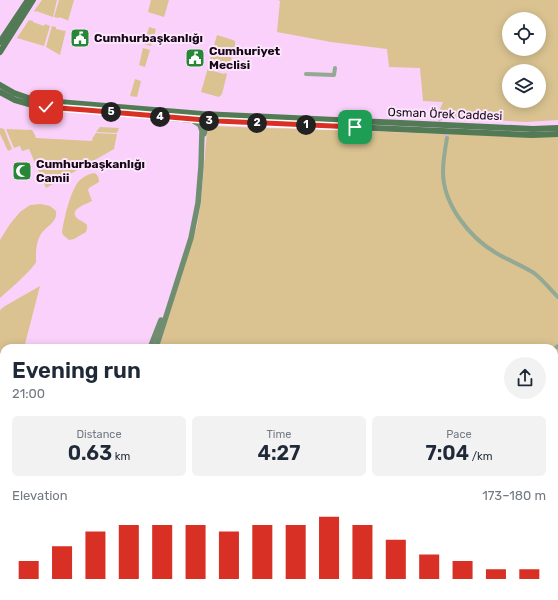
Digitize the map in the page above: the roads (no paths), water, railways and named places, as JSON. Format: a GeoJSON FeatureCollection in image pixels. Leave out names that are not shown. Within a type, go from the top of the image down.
{"type":"FeatureCollection","features":[{"type":"Feature","properties":{"kind":"main road"},"geometry":{"type":"LineString","coordinates":[[0,42],[28,0]]}},
{"type":"Feature","properties":{"kind":"main road"},"geometry":{"type":"LineString","coordinates":[[0,52],[33,0]]}},
{"type":"Feature","properties":{"kind":"main road","name":"Osman Örek Caddesi"},"geometry":{"type":"LineString","coordinates":[[0,85],[14,93],[34,100],[202,114],[533,129],[558,128]]}},
{"type":"Feature","properties":{"kind":"main road","name":"Osman Örek Caddesi"},"geometry":{"type":"LineString","coordinates":[[0,92],[15,100],[46,107],[192,120],[532,135],[558,134]]}},
{"type":"Feature","properties":{"kind":"street"},"geometry":{"type":"LineString","coordinates":[[306,74],[334,75],[335,68]]}},
{"type":"Feature","properties":{"kind":"street"},"geometry":{"type":"LineString","coordinates":[[157,344],[191,238],[198,204],[202,131],[200,126],[192,120]]}},
{"type":"Feature","properties":{"kind":"street"},"geometry":{"type":"LineString","coordinates":[[201,163],[205,131],[209,125],[217,121]]}},
{"type":"Feature","properties":{"kind":"street"},"geometry":{"type":"LineString","coordinates":[[447,138],[443,172],[446,193],[455,211],[469,232],[495,252],[533,272],[543,280],[558,297]]}},
{"type":"Feature","properties":{"kind":"street"},"geometry":{"type":"LineString","coordinates":[[151,344],[193,227]]}},
{"type":"Feature","properties":{"kind":"tunnel"},"geometry":{"type":"LineString","coordinates":[[439,117],[447,138]]}},
{"type":"Feature","properties":{"kind":"place","name":"Cumhurbaşkanlığı"},"geometry":{"type":"Point","coordinates":[80,38]}},
{"type":"Feature","properties":{"kind":"place","name":"Cumhuriyet Meclisi"},"geometry":{"type":"Point","coordinates":[195,58]}},
{"type":"Feature","properties":{"kind":"place","name":"Cumhurbaşkanlığı Camii"},"geometry":{"type":"Point","coordinates":[22,171]}}]}
